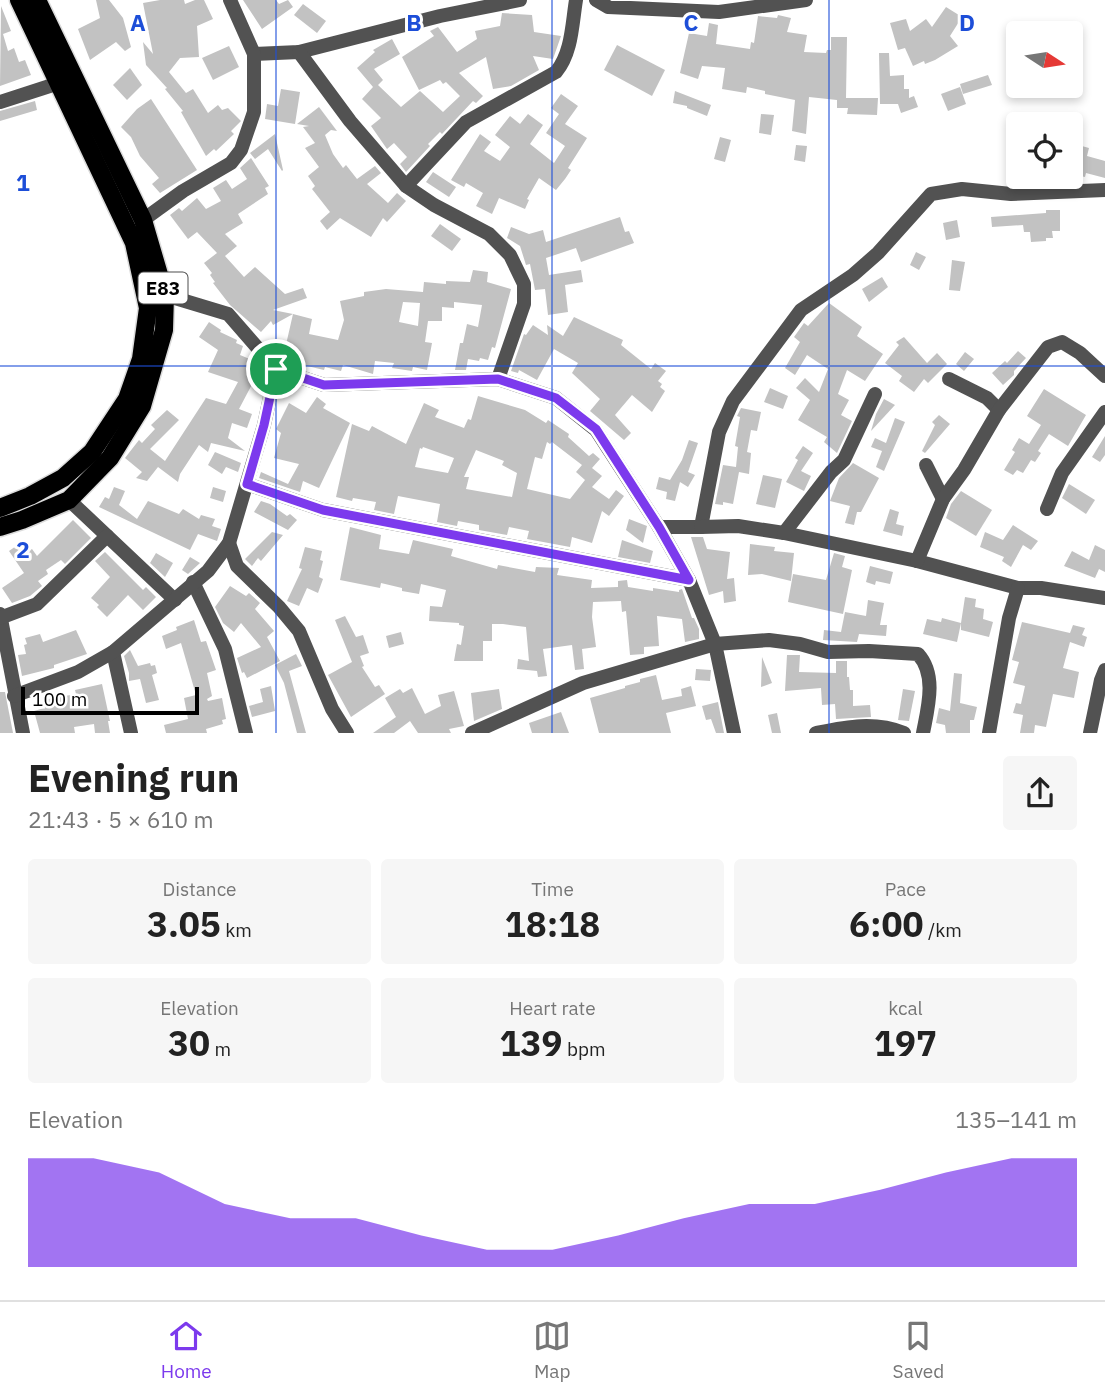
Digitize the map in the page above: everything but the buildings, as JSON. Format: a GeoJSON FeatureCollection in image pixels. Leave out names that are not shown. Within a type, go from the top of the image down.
{"type":"FeatureCollection","features":[{"type":"Feature","properties":{"kind":"main road","name":"E83"},"geometry":{"type":"LineString","coordinates":[[0,508],[63,478],[92,452],[135,402],[148,308],[134,243],[19,0]]}},
{"type":"Feature","properties":{"kind":"main road","name":"E83"},"geometry":{"type":"LineString","coordinates":[[0,527],[69,500],[110,458],[164,330],[165,295],[143,220],[37,0]]}},
{"type":"Feature","properties":{"kind":"street"},"geometry":{"type":"LineString","coordinates":[[143,220],[183,191],[231,163],[241,150],[254,112],[254,54],[230,0]]}},
{"type":"Feature","properties":{"kind":"street"},"geometry":{"type":"LineString","coordinates":[[254,54],[299,51],[439,16],[520,0]]}},
{"type":"Feature","properties":{"kind":"street"},"geometry":{"type":"LineString","coordinates":[[406,186],[466,122],[556,72],[568,50],[576,0]]}},
{"type":"Feature","properties":{"kind":"street"},"geometry":{"type":"LineString","coordinates":[[596,0],[608,7],[719,12],[806,0]]}},
{"type":"Feature","properties":{"kind":"street"},"geometry":{"type":"LineString","coordinates":[[299,51],[350,121],[406,186],[434,205],[489,234],[510,255],[524,284],[524,304],[498,379]]}},
{"type":"Feature","properties":{"kind":"street"},"geometry":{"type":"LineString","coordinates":[[0,102],[59,83]]}},
{"type":"Feature","properties":{"kind":"street"},"geometry":{"type":"LineString","coordinates":[[701,527],[719,432],[733,401],[801,310],[853,275],[878,253],[931,194],[962,189],[1010,194],[1105,190]]}},
{"type":"Feature","properties":{"kind":"street"},"geometry":{"type":"LineString","coordinates":[[165,295],[228,314],[276,369],[324,385],[498,379],[556,398],[596,429],[659,527],[689,580],[715,644],[734,733]]}},
{"type":"Feature","properties":{"kind":"street"},"geometry":{"type":"LineString","coordinates":[[916,561],[943,499],[964,470],[999,410],[1048,347],[1062,342],[1080,353],[1105,376]]}},
{"type":"Feature","properties":{"kind":"street"},"geometry":{"type":"LineString","coordinates":[[15,696],[78,673],[113,652],[208,571],[229,543],[264,425],[276,369]]}},
{"type":"Feature","properties":{"kind":"street"},"geometry":{"type":"LineString","coordinates":[[949,379],[987,398],[999,410]]}},
{"type":"Feature","properties":{"kind":"street"},"geometry":{"type":"LineString","coordinates":[[784,533],[831,472],[844,460],[875,394]]}},
{"type":"Feature","properties":{"kind":"street"},"geometry":{"type":"LineString","coordinates":[[1047,509],[1062,473],[1105,412]]}},
{"type":"Feature","properties":{"kind":"street"},"geometry":{"type":"LineString","coordinates":[[926,465],[943,499]]}},
{"type":"Feature","properties":{"kind":"street"},"geometry":{"type":"LineString","coordinates":[[247,484],[323,510],[689,580]]}},
{"type":"Feature","properties":{"kind":"street"},"geometry":{"type":"LineString","coordinates":[[69,500],[175,600]]}},
{"type":"Feature","properties":{"kind":"street"},"geometry":{"type":"LineString","coordinates":[[659,527],[738,526],[784,533],[916,561],[1018,588],[1041,588],[1105,598]]}},
{"type":"Feature","properties":{"kind":"street"},"geometry":{"type":"LineString","coordinates":[[23,733],[0,617],[37,604],[107,536]]}},
{"type":"Feature","properties":{"kind":"street"},"geometry":{"type":"LineString","coordinates":[[229,543],[237,566],[299,631],[332,709],[347,733]]}},
{"type":"Feature","properties":{"kind":"street"},"geometry":{"type":"LineString","coordinates":[[193,582],[226,649],[246,733]]}},
{"type":"Feature","properties":{"kind":"street"},"geometry":{"type":"LineString","coordinates":[[989,733],[1009,618],[1018,588]]}},
{"type":"Feature","properties":{"kind":"street"},"geometry":{"type":"LineString","coordinates":[[472,733],[583,683],[715,644],[769,640],[800,644],[828,652],[918,654],[927,664],[930,686],[923,733]]}},
{"type":"Feature","properties":{"kind":"street"},"geometry":{"type":"LineString","coordinates":[[113,652],[131,733]]}},
{"type":"Feature","properties":{"kind":"street"},"geometry":{"type":"LineString","coordinates":[[1090,733],[1105,670]]}},
{"type":"Feature","properties":{"kind":"street"},"geometry":{"type":"LineString","coordinates":[[816,733],[862,725],[904,733]]}},
{"type":"Feature","properties":{"kind":"route"},"geometry":{"type":"LineString","coordinates":[[276,369],[324,385],[498,379],[556,398],[596,429],[659,527],[689,580],[323,510],[247,484],[276,369]]}}]}
